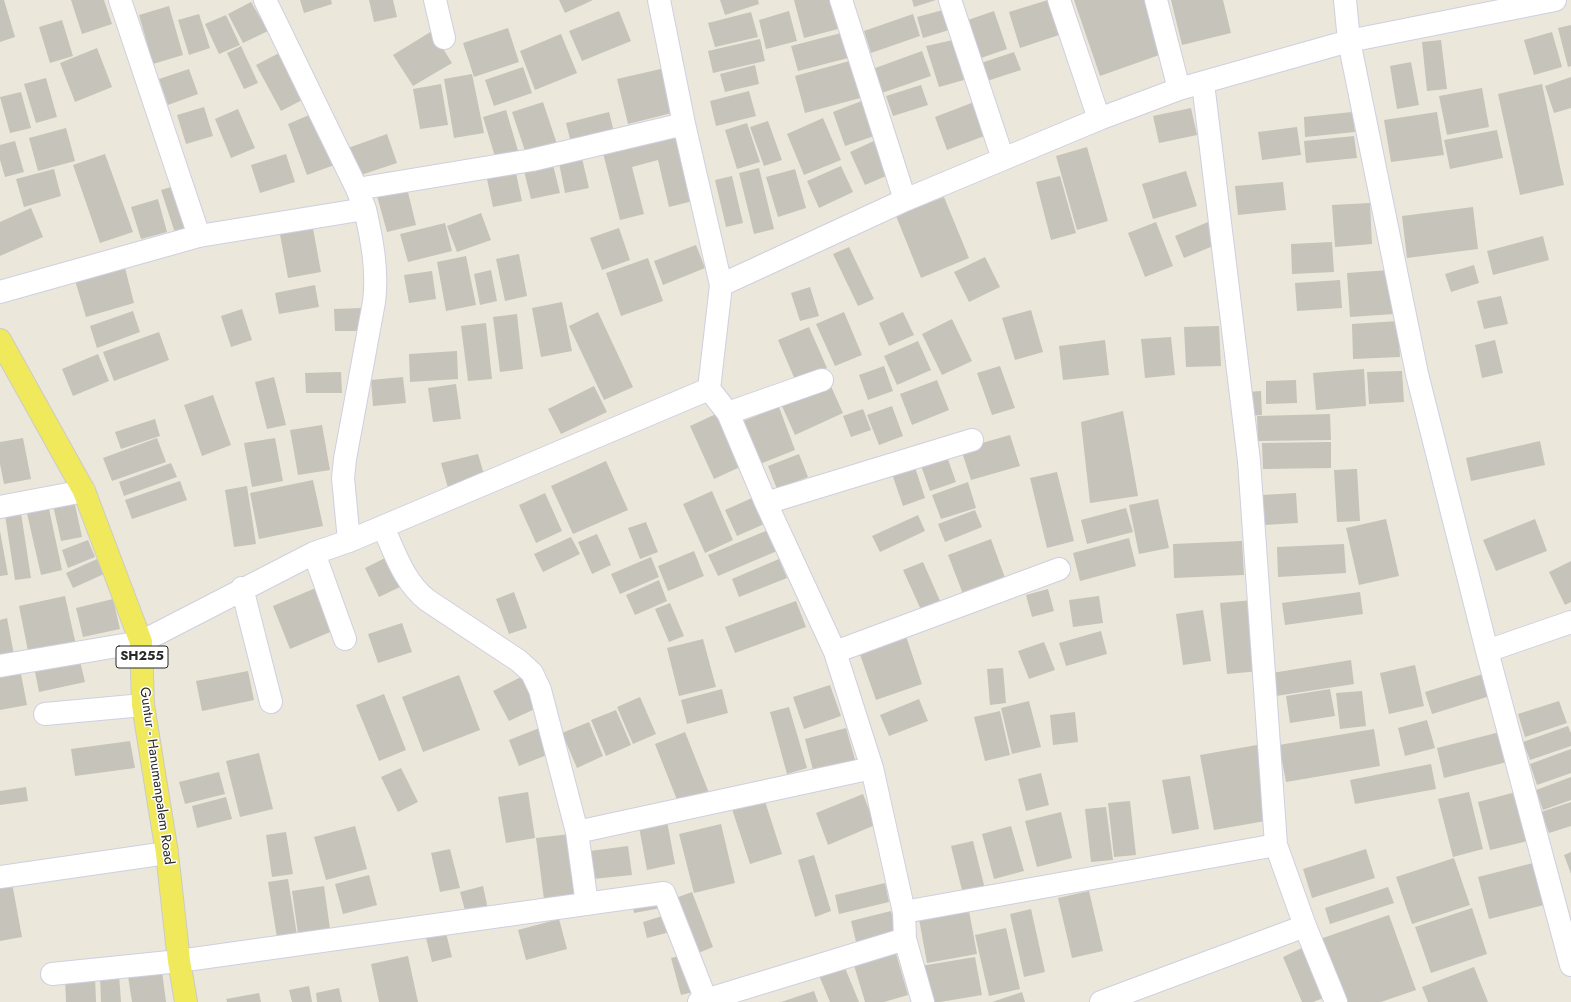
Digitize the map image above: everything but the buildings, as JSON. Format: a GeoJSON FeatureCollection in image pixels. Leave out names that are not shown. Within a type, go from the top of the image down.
{"type":"FeatureCollection","features":[{"type":"Feature","properties":{"kind":"main road","name":"Guntur - Hanumanpalem Road"},"geometry":{"type":"LineString","coordinates":[[0,340],[6,367],[84,491],[142,642],[143,705],[167,853],[179,961],[186,1002]]}},
{"type":"Feature","properties":{"kind":"street"},"geometry":{"type":"LineString","coordinates":[[120,0],[199,236]]}},
{"type":"Feature","properties":{"kind":"street"},"geometry":{"type":"LineString","coordinates":[[265,0],[357,189],[365,209],[374,252],[376,283],[374,302],[345,459],[343,478],[349,541]]}},
{"type":"Feature","properties":{"kind":"street"},"geometry":{"type":"LineString","coordinates":[[435,0],[444,38]]}},
{"type":"Feature","properties":{"kind":"street"},"geometry":{"type":"LineString","coordinates":[[659,0],[684,124],[721,285],[709,389],[728,413],[766,503],[835,652],[872,768],[904,912],[905,939],[923,1002]]}},
{"type":"Feature","properties":{"kind":"street"},"geometry":{"type":"LineString","coordinates":[[841,0],[905,200]]}},
{"type":"Feature","properties":{"kind":"street"},"geometry":{"type":"LineString","coordinates":[[950,0],[1003,159]]}},
{"type":"Feature","properties":{"kind":"street"},"geometry":{"type":"LineString","coordinates":[[1059,0],[1099,118]]}},
{"type":"Feature","properties":{"kind":"street"},"geometry":{"type":"LineString","coordinates":[[1156,0],[1179,89]]}},
{"type":"Feature","properties":{"kind":"street"},"geometry":{"type":"LineString","coordinates":[[1345,0],[1349,41],[1417,374],[1487,651],[1571,965]]}},
{"type":"Feature","properties":{"kind":"street"},"geometry":{"type":"LineString","coordinates":[[721,285],[905,200],[1099,118],[1179,89],[1349,41],[1555,0]]}},
{"type":"Feature","properties":{"kind":"street"},"geometry":{"type":"LineString","coordinates":[[1203,83],[1249,461],[1276,845],[1305,926],[1336,1002]]}},
{"type":"Feature","properties":{"kind":"street"},"geometry":{"type":"LineString","coordinates":[[357,189],[532,160],[684,124]]}},
{"type":"Feature","properties":{"kind":"street"},"geometry":{"type":"LineString","coordinates":[[0,292],[199,236],[365,209]]}},
{"type":"Feature","properties":{"kind":"street"},"geometry":{"type":"LineString","coordinates":[[728,413],[822,380]]}},
{"type":"Feature","properties":{"kind":"street"},"geometry":{"type":"LineString","coordinates":[[0,666],[142,642],[242,588],[314,553],[383,527],[709,389]]}},
{"type":"Feature","properties":{"kind":"street"},"geometry":{"type":"LineString","coordinates":[[766,503],[972,440]]}},
{"type":"Feature","properties":{"kind":"street"},"geometry":{"type":"LineString","coordinates":[[0,507],[84,491]]}},
{"type":"Feature","properties":{"kind":"street"},"geometry":{"type":"LineString","coordinates":[[383,527],[408,580],[416,592],[519,661],[532,673],[540,690],[577,832],[586,904]]}},
{"type":"Feature","properties":{"kind":"street"},"geometry":{"type":"LineString","coordinates":[[314,553],[344,639]]}},
{"type":"Feature","properties":{"kind":"street"},"geometry":{"type":"LineString","coordinates":[[835,652],[1059,568]]}},
{"type":"Feature","properties":{"kind":"street"},"geometry":{"type":"LineString","coordinates":[[242,588],[271,702]]}},
{"type":"Feature","properties":{"kind":"street"},"geometry":{"type":"LineString","coordinates":[[1487,651],[1571,622]]}},
{"type":"Feature","properties":{"kind":"street"},"geometry":{"type":"LineString","coordinates":[[45,714],[143,705]]}},
{"type":"Feature","properties":{"kind":"street"},"geometry":{"type":"LineString","coordinates":[[577,832],[872,768]]}},
{"type":"Feature","properties":{"kind":"street"},"geometry":{"type":"LineString","coordinates":[[904,912],[1276,845]]}},
{"type":"Feature","properties":{"kind":"street"},"geometry":{"type":"LineString","coordinates":[[0,877],[167,853]]}},
{"type":"Feature","properties":{"kind":"street"},"geometry":{"type":"LineString","coordinates":[[52,974],[179,961],[664,893],[702,1001],[905,939]]}},
{"type":"Feature","properties":{"kind":"street"},"geometry":{"type":"LineString","coordinates":[[1101,1002],[1305,926]]}}]}
